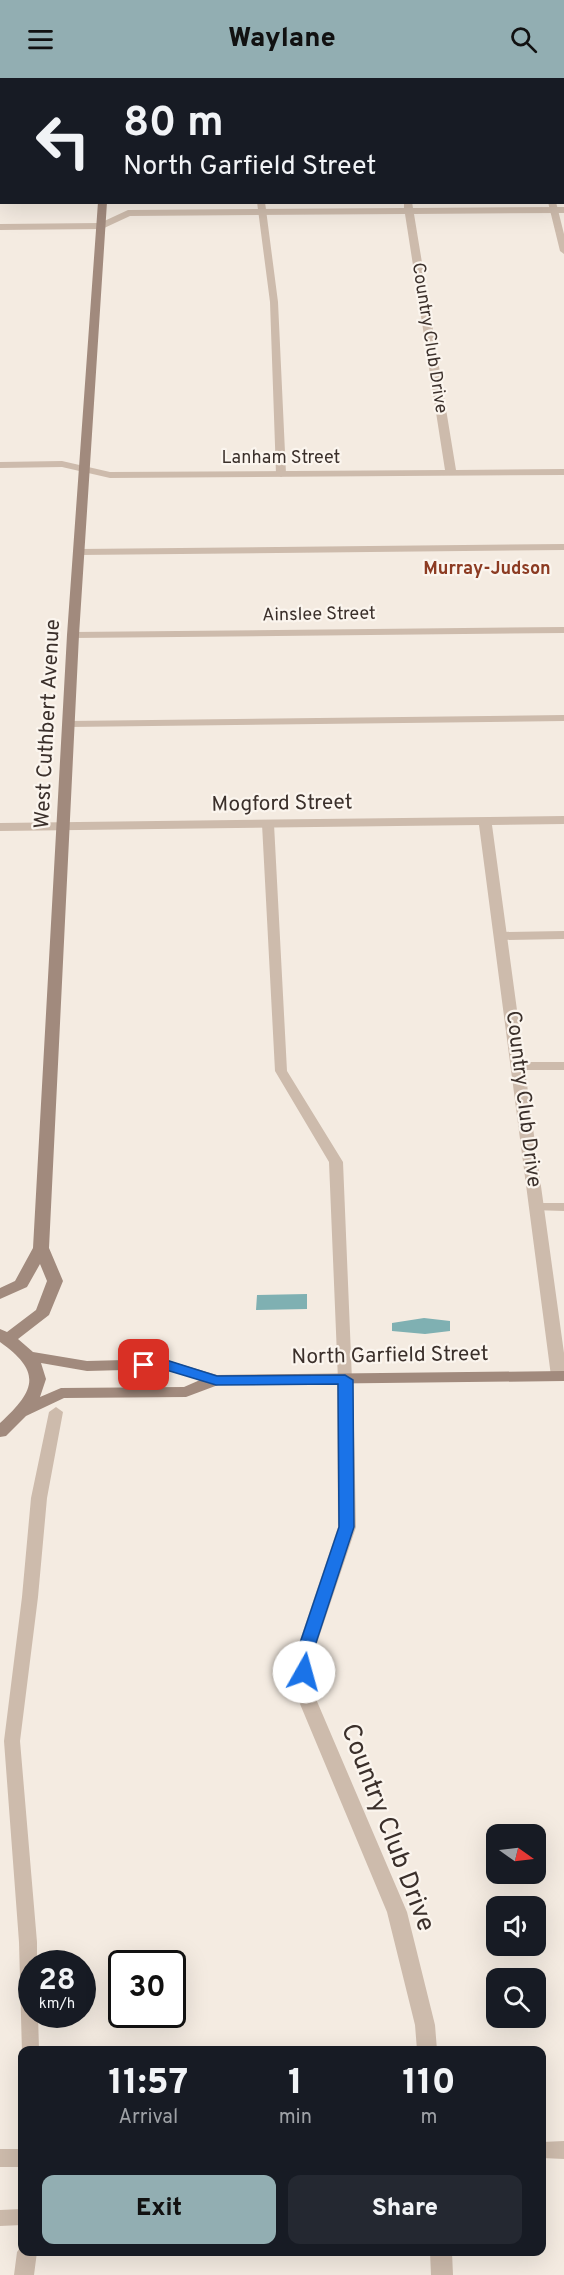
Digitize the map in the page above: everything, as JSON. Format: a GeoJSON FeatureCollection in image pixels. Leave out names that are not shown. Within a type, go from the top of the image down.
{"type":"FeatureCollection","features":[{"type":"Feature","properties":{"kind":"street","name":"West Cuthbert Avenue"},"geometry":{"type":"LineString","coordinates":[[3,1337],[43,1312],[55,1281],[41,1248],[74,635],[103,204]]}},
{"type":"Feature","properties":{"kind":"street"},"geometry":{"type":"LineString","coordinates":[[0,227],[102,226],[128,213],[261,213],[408,207],[557,208]]}},
{"type":"Feature","properties":{"kind":"street","name":"Country Club Drive"},"geometry":{"type":"LineString","coordinates":[[408,207],[451,472]]}},
{"type":"Feature","properties":{"kind":"street","name":"Lanham Street"},"geometry":{"type":"LineString","coordinates":[[0,465],[62,464],[110,475],[564,472]]}},
{"type":"Feature","properties":{"kind":"street","name":"Ainslee Street"},"geometry":{"type":"LineString","coordinates":[[74,635],[564,630]]}},
{"type":"Feature","properties":{"kind":"street","name":"Mogford Street"},"geometry":{"type":"LineString","coordinates":[[0,826],[564,820]]}},
{"type":"Feature","properties":{"kind":"street","name":"Country Club Drive"},"geometry":{"type":"LineString","coordinates":[[485,821],[562,1376]]}},
{"type":"Feature","properties":{"kind":"street"},"geometry":{"type":"LineString","coordinates":[[519,1066],[564,1066]]}},
{"type":"Feature","properties":{"kind":"street","name":"West Cuthbert Avenue"},"geometry":{"type":"LineString","coordinates":[[0,1294],[21,1284],[41,1248]]}},
{"type":"Feature","properties":{"kind":"street"},"geometry":{"type":"LineString","coordinates":[[0,1432],[22,1412],[36,1390],[37,1369],[29,1356],[3,1337]]}},
{"type":"Feature","properties":{"kind":"street"},"geometry":{"type":"LineString","coordinates":[[29,1356],[87,1366],[163,1364],[216,1380]]}},
{"type":"Feature","properties":{"kind":"street","name":"North Garfield Street"},"geometry":{"type":"LineString","coordinates":[[216,1380],[562,1376]]}},
{"type":"Feature","properties":{"kind":"street"},"geometry":{"type":"LineString","coordinates":[[22,1412],[61,1393],[186,1392],[216,1380]]}},
{"type":"Feature","properties":{"kind":"street","name":"Country Club Drive"},"geometry":{"type":"LineString","coordinates":[[345,1380],[346,1527],[305,1652],[304,1692],[397,1912],[425,2025],[427,2046]]}},
{"type":"Feature","properties":{"kind":"street"},"geometry":{"type":"LineString","coordinates":[[546,2150],[564,2150]]}},
{"type":"Feature","properties":{"kind":"street"},"geometry":{"type":"LineString","coordinates":[[0,2158],[18,2158]]}},
{"type":"Feature","properties":{"kind":"street"},"geometry":{"type":"LineString","coordinates":[[441,2256],[442,2275]]}},
{"type":"Feature","properties":{"kind":"lane"},"geometry":{"type":"LineString","coordinates":[[261,204],[274,302],[281,474]]}},
{"type":"Feature","properties":{"kind":"lane"},"geometry":{"type":"LineString","coordinates":[[557,208],[564,251]]}},
{"type":"Feature","properties":{"kind":"lane"},"geometry":{"type":"LineString","coordinates":[[79,552],[564,548]]}},
{"type":"Feature","properties":{"kind":"lane"},"geometry":{"type":"LineString","coordinates":[[69,724],[564,718]]}},
{"type":"Feature","properties":{"kind":"lane"},"geometry":{"type":"LineString","coordinates":[[268,824],[281,1071],[336,1162],[345,1380]]}},
{"type":"Feature","properties":{"kind":"lane"},"geometry":{"type":"LineString","coordinates":[[501,936],[564,935]]}},
{"type":"Feature","properties":{"kind":"lane"},"geometry":{"type":"LineString","coordinates":[[537,1207],[564,1207]]}},
{"type":"Feature","properties":{"kind":"lane"},"geometry":{"type":"LineString","coordinates":[[30,2046],[28,1942],[12,1741],[30,1597],[39,1498],[56,1412]]}},
{"type":"Feature","properties":{"kind":"lane"},"geometry":{"type":"LineString","coordinates":[[0,2218],[18,2217]]}},
{"type":"Feature","properties":{"kind":"lane"},"geometry":{"type":"LineString","coordinates":[[24,2275],[26,2256]]}},
{"type":"Feature","properties":{"kind":"water"},"geometry":{"type":"Polygon","coordinates":[[[307,1294],[307,1309],[256,1310],[257,1295],[307,1294]]]}},
{"type":"Feature","properties":{"kind":"water"},"geometry":{"type":"Polygon","coordinates":[[[424,1318],[450,1321],[450,1331],[425,1334],[392,1331],[392,1323],[424,1318]]]}},
{"type":"Feature","properties":{"kind":"district","name":"Murray-Judson"},"geometry":{"type":"Point","coordinates":[487,569]}},
{"type":"Feature","properties":{"kind":"route"},"geometry":{"type":"LineString","coordinates":[[144,1365],[163,1364],[216,1380],[345,1380],[346,1527],[305,1652],[304,1672]]}}]}
